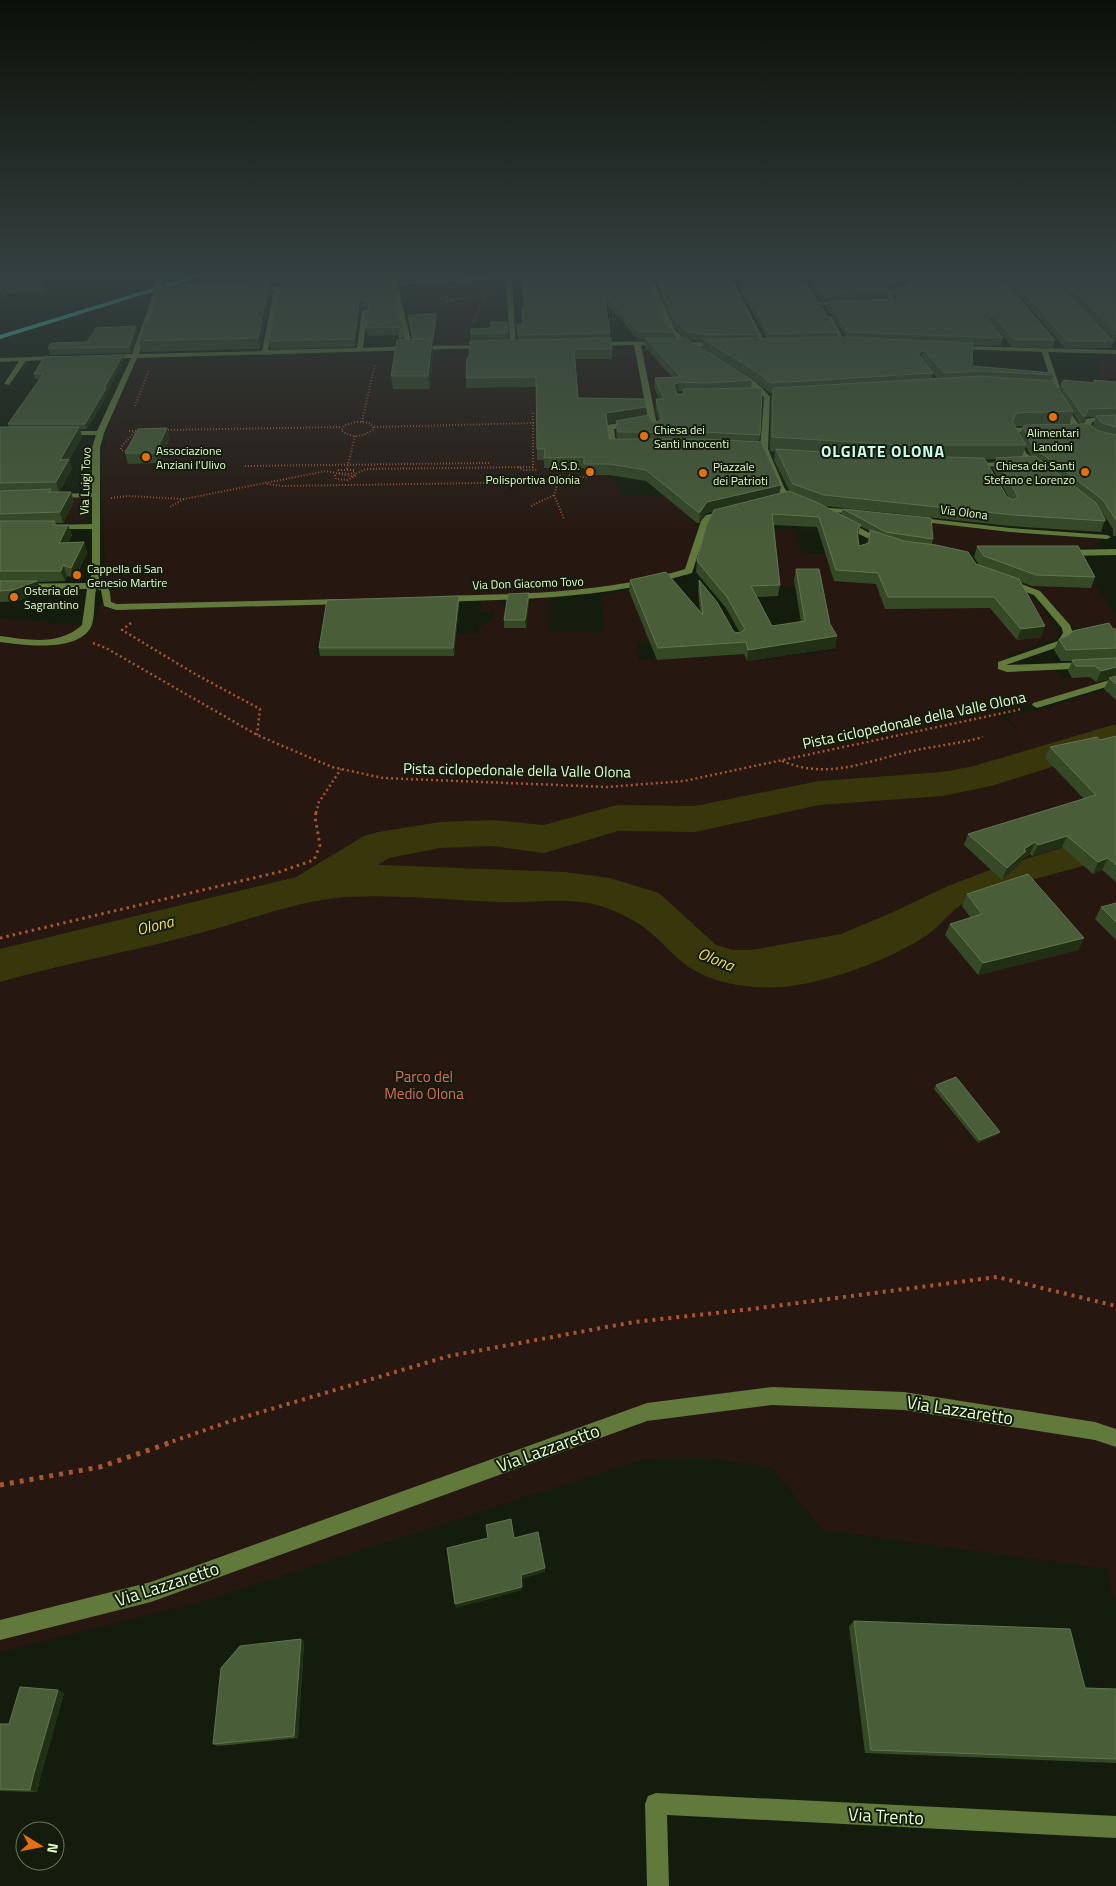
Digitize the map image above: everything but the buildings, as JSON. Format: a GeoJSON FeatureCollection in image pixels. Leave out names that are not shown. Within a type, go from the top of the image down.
{"type":"FeatureCollection","features":[{"type":"Feature","properties":{"kind":"street"},"geometry":{"type":"LineString","coordinates":[[7,384],[21,363]]}},
{"type":"Feature","properties":{"kind":"street","name":"Via Luigi Tovo"},"geometry":{"type":"LineString","coordinates":[[0,639],[54,642],[75,637],[88,624],[89,600],[96,573],[96,451],[100,432],[131,363]]}},
{"type":"Feature","properties":{"kind":"street"},"geometry":{"type":"LineString","coordinates":[[641,363],[652,420],[656,429]]}},
{"type":"Feature","properties":{"kind":"street"},"geometry":{"type":"LineString","coordinates":[[1049,363],[1057,388],[1050,389],[1077,428]]}},
{"type":"Feature","properties":{"kind":"street"},"geometry":{"type":"LineString","coordinates":[[731,370],[766,395]]}},
{"type":"Feature","properties":{"kind":"street"},"geometry":{"type":"LineString","coordinates":[[754,394],[776,397]]}},
{"type":"Feature","properties":{"kind":"street"},"geometry":{"type":"LineString","coordinates":[[766,395],[769,453],[786,500]]}},
{"type":"Feature","properties":{"kind":"street"},"geometry":{"type":"LineString","coordinates":[[1088,428],[1088,424],[1093,420],[1116,418]]}},
{"type":"Feature","properties":{"kind":"street"},"geometry":{"type":"LineString","coordinates":[[631,446],[613,446],[610,427],[652,420]]}},
{"type":"Feature","properties":{"kind":"street"},"geometry":{"type":"LineString","coordinates":[[1068,428],[1088,428],[1099,436],[1116,440]]}},
{"type":"Feature","properties":{"kind":"street"},"geometry":{"type":"LineString","coordinates":[[1043,429],[1016,430],[1014,434],[1020,450],[1026,457],[1048,473]]}},
{"type":"Feature","properties":{"kind":"street"},"geometry":{"type":"LineString","coordinates":[[60,433],[100,432]]}},
{"type":"Feature","properties":{"kind":"street"},"geometry":{"type":"LineString","coordinates":[[756,448],[769,453]]}},
{"type":"Feature","properties":{"kind":"street"},"geometry":{"type":"LineString","coordinates":[[962,465],[1034,463]]}},
{"type":"Feature","properties":{"kind":"street"},"geometry":{"type":"LineString","coordinates":[[985,465],[990,473]]}},
{"type":"Feature","properties":{"kind":"street"},"geometry":{"type":"LineString","coordinates":[[47,496],[95,495]]}},
{"type":"Feature","properties":{"kind":"street"},"geometry":{"type":"LineString","coordinates":[[808,506],[818,509],[864,513]]}},
{"type":"Feature","properties":{"kind":"street"},"geometry":{"type":"LineString","coordinates":[[818,509],[864,538],[890,544]]}},
{"type":"Feature","properties":{"kind":"street","name":"Via Don Giacomo Tovo"},"geometry":{"type":"LineString","coordinates":[[434,600],[595,593],[692,574],[704,524],[709,517],[737,510]]}},
{"type":"Feature","properties":{"kind":"street","name":"Via Olona"},"geometry":{"type":"LineString","coordinates":[[908,518],[1010,530],[1110,535]]}},
{"type":"Feature","properties":{"kind":"street"},"geometry":{"type":"LineString","coordinates":[[39,527],[95,526]]}},
{"type":"Feature","properties":{"kind":"street"},"geometry":{"type":"LineString","coordinates":[[1110,535],[1103,544],[1095,548],[1057,553],[1116,552]]}},
{"type":"Feature","properties":{"kind":"street"},"geometry":{"type":"LineString","coordinates":[[994,577],[1037,592],[1067,627],[1068,633],[1061,643],[1001,664],[1001,667],[1007,669],[1116,664]]}},
{"type":"Feature","properties":{"kind":"street"},"geometry":{"type":"LineString","coordinates":[[0,587],[94,585],[104,587],[107,604],[116,607],[357,602]]}},
{"type":"Feature","properties":{"kind":"street"},"geometry":{"type":"LineString","coordinates":[[1037,705],[1116,681]]}},
{"type":"Feature","properties":{"kind":"street","name":"Via Lazzaretto"},"geometry":{"type":"LineString","coordinates":[[0,1630],[151,1592],[647,1412],[772,1396],[904,1401],[1095,1431],[1116,1438]]}},
{"type":"Feature","properties":{"kind":"street","name":"Via Trento"},"geometry":{"type":"LineString","coordinates":[[658,1886],[656,1804],[1116,1827]]}},
{"type":"Feature","properties":{"kind":"path"},"geometry":{"type":"LineString","coordinates":[[135,406],[152,363]]}},
{"type":"Feature","properties":{"kind":"path"},"geometry":{"type":"LineString","coordinates":[[362,422],[375,363]]}},
{"type":"Feature","properties":{"kind":"path"},"geometry":{"type":"LineString","coordinates":[[345,483],[366,469],[533,467],[533,412]]}},
{"type":"Feature","properties":{"kind":"path"},"geometry":{"type":"LineString","coordinates":[[159,430],[342,427],[352,422],[370,423],[374,427],[537,423]]}},
{"type":"Feature","properties":{"kind":"path"},"geometry":{"type":"LineString","coordinates":[[342,427],[341,430],[345,434],[355,436],[370,433],[374,427]]}},
{"type":"Feature","properties":{"kind":"path"},"geometry":{"type":"LineString","coordinates":[[129,431],[140,431]]}},
{"type":"Feature","properties":{"kind":"path"},"geometry":{"type":"LineString","coordinates":[[135,451],[121,450],[121,447],[136,431]]}},
{"type":"Feature","properties":{"kind":"path"},"geometry":{"type":"LineString","coordinates":[[347,469],[355,436]]}},
{"type":"Feature","properties":{"kind":"path"},"geometry":{"type":"LineString","coordinates":[[245,466],[489,463]]}},
{"type":"Feature","properties":{"kind":"path"},"geometry":{"type":"LineString","coordinates":[[518,467],[524,470],[537,470]]}},
{"type":"Feature","properties":{"kind":"path"},"geometry":{"type":"LineString","coordinates":[[347,469],[356,469],[355,472],[347,475],[339,473],[338,470],[347,469]]}},
{"type":"Feature","properties":{"kind":"path"},"geometry":{"type":"LineString","coordinates":[[107,500],[128,496],[184,499],[326,471],[335,475],[357,475]]}},
{"type":"Feature","properties":{"kind":"path"},"geometry":{"type":"LineString","coordinates":[[335,475],[336,479],[345,483]]}},
{"type":"Feature","properties":{"kind":"path"},"geometry":{"type":"LineString","coordinates":[[582,475],[570,475],[587,477]]}},
{"type":"Feature","properties":{"kind":"path"},"geometry":{"type":"LineString","coordinates":[[262,483],[282,486],[345,483],[537,482],[560,476],[554,495],[564,519]]}},
{"type":"Feature","properties":{"kind":"path"},"geometry":{"type":"LineString","coordinates":[[532,506],[554,495]]}},
{"type":"Feature","properties":{"kind":"path"},"geometry":{"type":"LineString","coordinates":[[170,507],[184,499]]}},
{"type":"Feature","properties":{"kind":"path"},"geometry":{"type":"LineString","coordinates":[[134,620],[122,630],[195,674],[260,709],[257,735]]}},
{"type":"Feature","properties":{"kind":"path","name":"Pista ciclopedonale della Valle Olona"},"geometry":{"type":"LineString","coordinates":[[90,642],[106,648],[257,735],[332,767],[383,778],[607,787],[684,781],[1037,705]]}},
{"type":"Feature","properties":{"kind":"path"},"geometry":{"type":"LineString","coordinates":[[781,760],[794,767],[812,770],[841,770],[902,753],[936,748],[983,737]]}},
{"type":"Feature","properties":{"kind":"path"},"geometry":{"type":"LineString","coordinates":[[0,938],[279,872],[314,860],[320,845],[315,817],[319,802],[341,769]]}},
{"type":"Feature","properties":{"kind":"path"},"geometry":{"type":"LineString","coordinates":[[0,1485],[100,1467],[231,1421],[449,1356],[634,1322],[752,1309],[997,1277],[1116,1306]]}},
{"type":"Feature","properties":{"kind":"green space","name":"Parco del Medio Olona"},"geometry":{"type":"Polygon","coordinates":[[[138,363],[671,363],[680,386],[655,387],[667,414],[610,474],[623,495],[671,496],[697,525],[689,571],[628,588],[595,593],[327,602],[314,655],[453,656],[456,634],[478,634],[479,627],[494,618],[494,612],[480,612],[481,599],[499,598],[507,612],[526,628],[530,597],[550,596],[550,632],[604,631],[601,596],[629,590],[650,642],[637,642],[639,660],[673,659],[673,656],[702,653],[704,657],[738,654],[742,641],[747,661],[836,650],[794,580],[795,587],[779,587],[771,529],[795,529],[802,553],[825,553],[828,560],[870,584],[1026,591],[1034,597],[1060,633],[1056,639],[1007,656],[1015,669],[1055,669],[1063,679],[1102,674],[1116,678],[1075,693],[997,712],[1023,734],[1005,716],[1047,708],[1116,686],[1111,695],[1116,700],[1116,1603],[1111,1591],[1108,1569],[823,1530],[771,1467],[710,1458],[644,1459],[197,1603],[0,1652],[0,618],[92,626],[106,590],[101,471],[110,424],[138,363]]]}},
{"type":"Feature","properties":{"kind":"green space"},"geometry":{"type":"Polygon","coordinates":[[[1098,363],[1116,363],[1116,390],[1055,384],[1053,378],[1100,381],[1098,363]]]}},
{"type":"Feature","properties":{"kind":"green space"},"geometry":{"type":"Polygon","coordinates":[[[84,498],[86,518],[76,523],[0,524],[0,499],[84,498]]]}},
{"type":"Feature","properties":{"kind":"green space"},"geometry":{"type":"Polygon","coordinates":[[[930,522],[1009,532],[1101,539],[1096,545],[1090,547],[1055,552],[963,551],[942,546],[923,548],[930,522]]]}},
{"type":"Feature","properties":{"kind":"green space"},"geometry":{"type":"Polygon","coordinates":[[[1079,560],[1116,616],[1116,630],[1072,627],[1042,593],[1025,586],[1090,588],[1079,560]]]}},
{"type":"Feature","properties":{"kind":"water"},"geometry":{"type":"Polygon","coordinates":[[[1116,831],[1116,857],[1023,882],[968,901],[957,908],[927,935],[896,953],[858,969],[800,985],[760,987],[736,985],[713,979],[692,969],[681,961],[638,923],[605,907],[588,903],[566,901],[499,902],[384,896],[326,899],[288,907],[172,940],[0,982],[0,949],[313,873],[357,866],[381,865],[565,872],[610,878],[659,893],[716,945],[733,950],[751,950],[841,934],[948,886],[990,870],[1116,831]]]}},
{"type":"Feature","properties":{"kind":"waterway","name":"Olona"},"geometry":{"type":"LineString","coordinates":[[311,887],[378,846],[440,835],[492,833],[544,839],[617,818],[695,819],[819,793],[943,784],[978,777],[1116,735]]}},
{"type":"Feature","properties":{"kind":"place","name":"Alimentari Landoni"},"geometry":{"type":"Point","coordinates":[1053,417]}},
{"type":"Feature","properties":{"kind":"place","name":"Chiesa dei Santi Innocenti"},"geometry":{"type":"Point","coordinates":[644,436]}},
{"type":"Feature","properties":{"kind":"place","name":"Associazione Anziani l'Ulivo"},"geometry":{"type":"Point","coordinates":[146,457]}},
{"type":"Feature","properties":{"kind":"place","name":"A.S.D. Polisportiva Olonia"},"geometry":{"type":"Point","coordinates":[590,472]}},
{"type":"Feature","properties":{"kind":"place","name":"Chiesa dei Santi Stefano e Lorenzo"},"geometry":{"type":"Point","coordinates":[1085,472]}},
{"type":"Feature","properties":{"kind":"place","name":"Piazzale dei Patrioti"},"geometry":{"type":"Point","coordinates":[703,473]}},
{"type":"Feature","properties":{"kind":"place","name":"Cappella di San Genesio Martire"},"geometry":{"type":"Point","coordinates":[77,575]}},
{"type":"Feature","properties":{"kind":"place","name":"Osteria del Sagrantino"},"geometry":{"type":"Point","coordinates":[14,597]}},
{"type":"Feature","properties":{"kind":"district","name":"OLGIATE OLONA"},"geometry":{"type":"Point","coordinates":[883,451]}}]}
